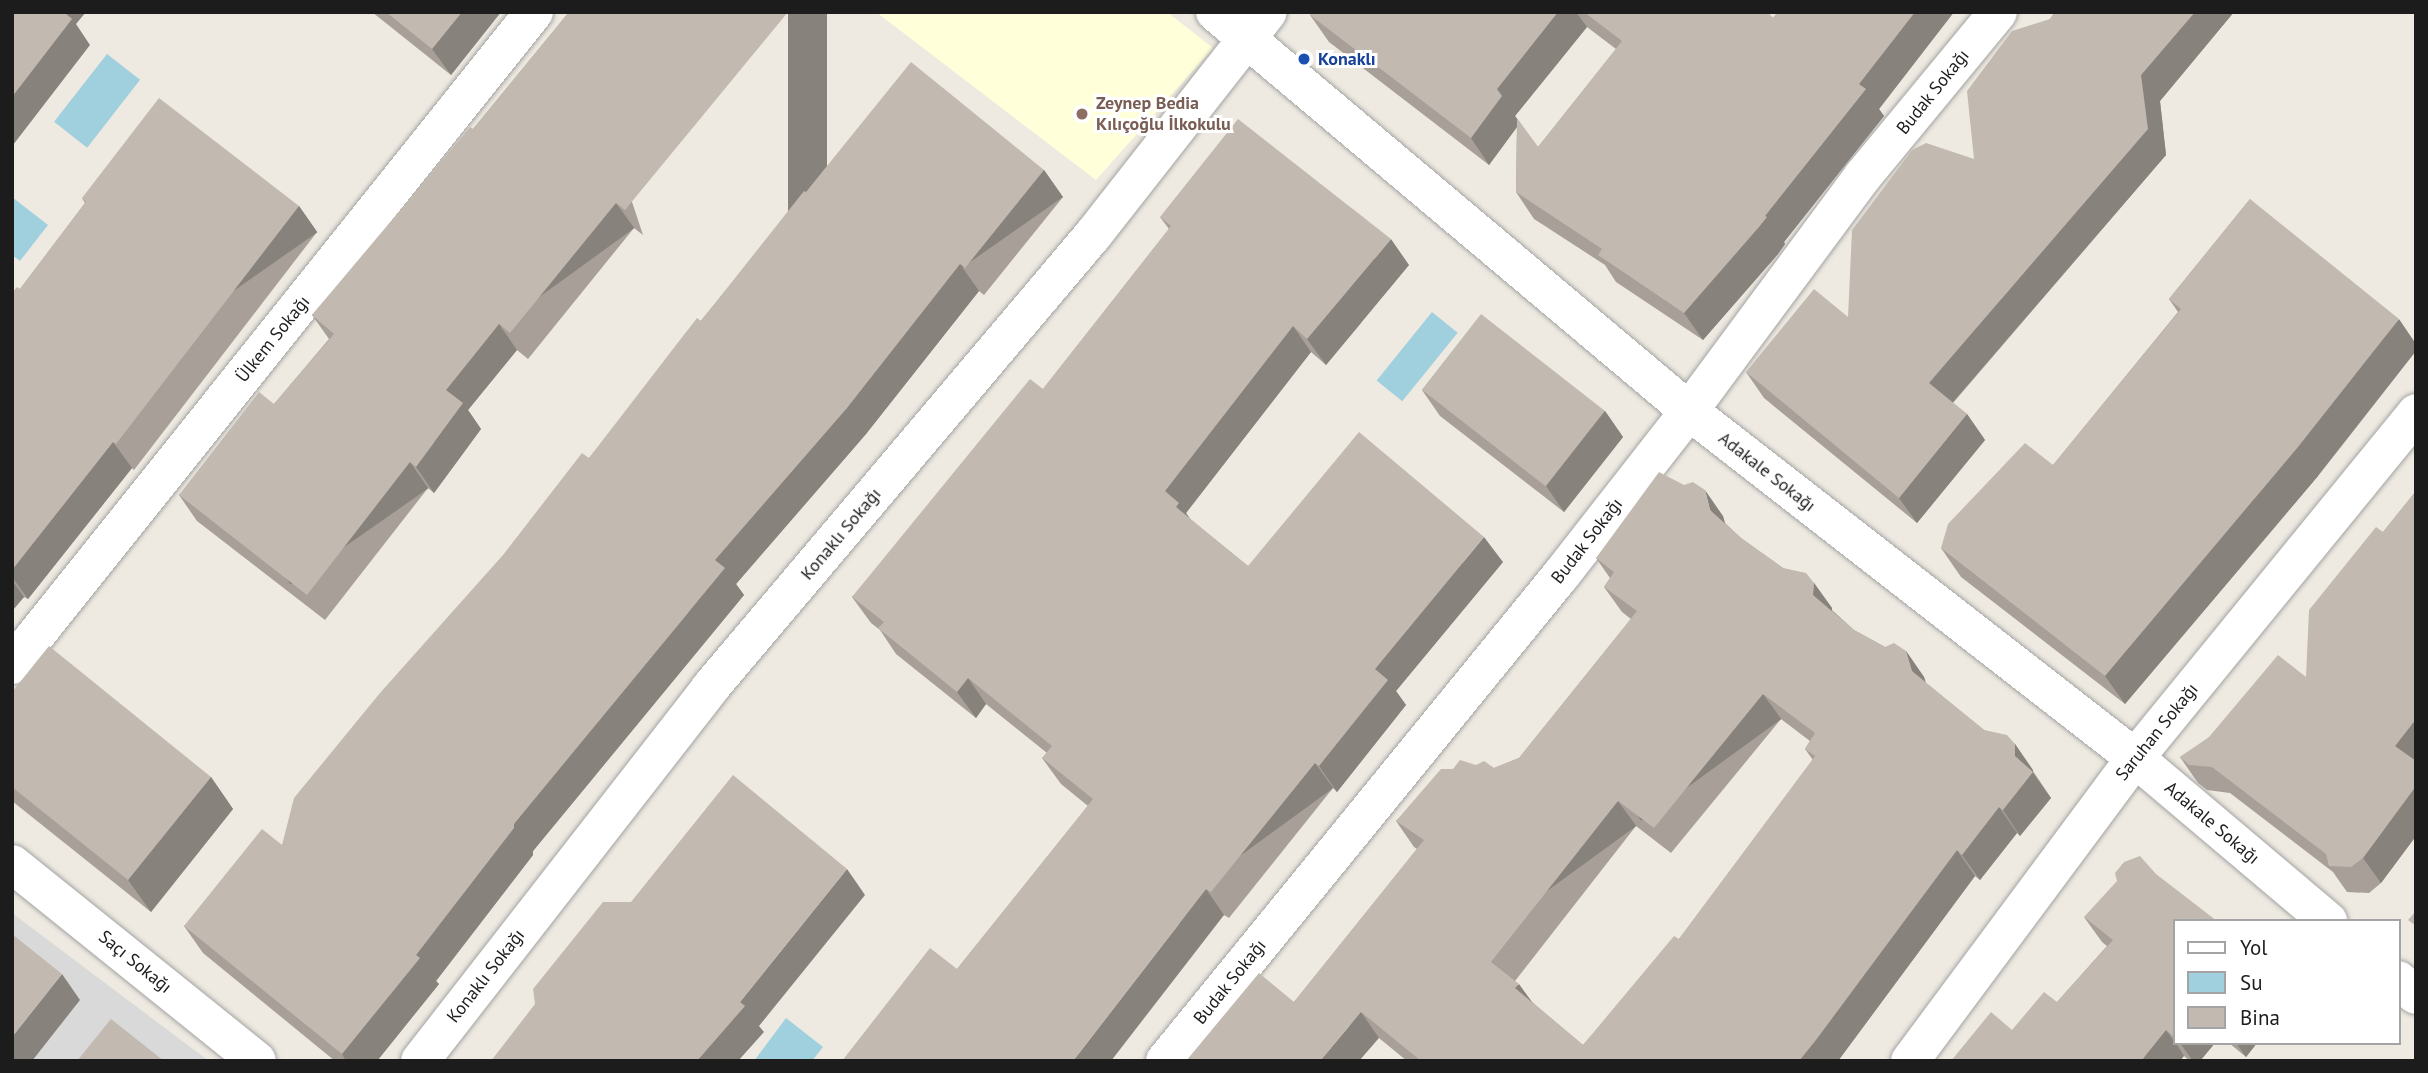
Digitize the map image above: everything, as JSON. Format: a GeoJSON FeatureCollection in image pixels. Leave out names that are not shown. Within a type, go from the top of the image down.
{"type":"FeatureCollection","features":[{"type":"Feature","properties":{"kind":"street","name":"Ülkem Sokağı"},"geometry":{"type":"LineString","coordinates":[[12,665],[534,12]]}},
{"type":"Feature","properties":{"kind":"street","name":"Adakale Sokağı"},"geometry":{"type":"LineString","coordinates":[[1215,12],[1258,25],[1689,411],[2135,758],[2326,919]]}},
{"type":"Feature","properties":{"kind":"street","name":"Budak Sokağı"},"geometry":{"type":"LineString","coordinates":[[1165,1061],[1561,575],[1689,411],[1863,176],[1998,12]]}},
{"type":"Feature","properties":{"kind":"street","name":"Konaklı Sokağı"},"geometry":{"type":"LineString","coordinates":[[420,1061],[710,688],[1093,235],[1258,25]]}},
{"type":"Feature","properties":{"kind":"street","name":"Saruhan Sokağı"},"geometry":{"type":"LineString","coordinates":[[1910,1061],[2135,758],[2416,413]]}},
{"type":"Feature","properties":{"kind":"street","name":"Saçı Sokağı"},"geometry":{"type":"LineString","coordinates":[[12,864],[257,1061]]}},
{"type":"Feature","properties":{"kind":"street"},"geometry":{"type":"LineString","coordinates":[[2400,982],[2416,995]]}},
{"type":"Feature","properties":{"kind":"shaded area","name":"Zeynep Bedia Kılıçoğlu İlkokulu"},"geometry":{"type":"Polygon","coordinates":[[[876,12],[1167,12],[1213,48],[1096,180],[876,12]]]}},
{"type":"Feature","properties":{"kind":"shaded area"},"geometry":{"type":"Polygon","coordinates":[[[12,913],[209,1061],[12,1061],[12,913]]]}},
{"type":"Feature","properties":{"kind":"water"},"geometry":{"type":"Polygon","coordinates":[[[107,54],[140,80],[87,148],[54,122],[107,54]]]}},
{"type":"Feature","properties":{"kind":"water"},"geometry":{"type":"Polygon","coordinates":[[[12,197],[48,225],[20,261],[12,255],[12,197]]]}},
{"type":"Feature","properties":{"kind":"water"},"geometry":{"type":"Polygon","coordinates":[[[1432,312],[1458,333],[1402,401],[1377,380],[1432,312]]]}},
{"type":"Feature","properties":{"kind":"water"},"geometry":{"type":"Polygon","coordinates":[[[786,1018],[823,1047],[812,1061],[754,1061],[786,1018]]]}},
{"type":"Feature","properties":{"kind":"building"},"geometry":{"type":"Polygon","coordinates":[[[12,12],[64,12],[72,19],[12,97],[12,12]]]}},
{"type":"Feature","properties":{"kind":"building"},"geometry":{"type":"Polygon","coordinates":[[[386,12],[462,12],[432,49],[386,12]]]}},
{"type":"Feature","properties":{"kind":"building"},"geometry":{"type":"Polygon","coordinates":[[[569,12],[788,12],[625,210],[616,203],[510,333],[499,324],[446,390],[463,403],[416,467],[410,462],[307,595],[179,495],[259,392],[274,404],[334,334],[312,315],[470,127],[473,129],[569,12]]]}},
{"type":"Feature","properties":{"kind":"building"},"geometry":{"type":"Polygon","coordinates":[[[1312,12],[1558,12],[1497,89],[1502,96],[1471,138],[1310,15],[1312,12]]]}},
{"type":"Feature","properties":{"kind":"building"},"geometry":{"type":"Polygon","coordinates":[[[1584,12],[1767,12],[1773,18],[1778,12],[1915,12],[1859,84],[1866,89],[1759,227],[1684,313],[1598,255],[1602,249],[1516,192],[1517,118],[1538,147],[1622,41],[1584,12]]]}},
{"type":"Feature","properties":{"kind":"building"},"geometry":{"type":"Polygon","coordinates":[[[2055,12],[2195,12],[2141,75],[2148,129],[1929,383],[1967,414],[1899,498],[1746,372],[1814,289],[1848,317],[1852,230],[1912,150],[1926,143],[1974,159],[1967,91],[2012,31],[2050,19],[2055,12]]]}},
{"type":"Feature","properties":{"kind":"building"},"geometry":{"type":"Polygon","coordinates":[[[911,62],[1044,170],[965,268],[960,264],[847,408],[715,560],[725,568],[514,824],[514,828],[416,955],[420,958],[342,1054],[184,926],[262,829],[282,845],[294,798],[380,693],[503,555],[582,453],[589,458],[697,318],[701,321],[911,62]]]}},
{"type":"Feature","properties":{"kind":"building"},"geometry":{"type":"Polygon","coordinates":[[[159,98],[299,206],[116,444],[113,442],[12,570],[12,293],[17,287],[20,289],[86,202],[82,198],[159,98]]]}},
{"type":"Feature","properties":{"kind":"building"},"geometry":{"type":"Polygon","coordinates":[[[1238,119],[1391,239],[1307,339],[1293,326],[1165,491],[1179,503],[1176,507],[1248,566],[1359,432],[1484,537],[1375,669],[1388,680],[1319,766],[1315,763],[1211,892],[1206,889],[1073,1061],[842,1061],[930,948],[957,969],[1093,799],[1042,758],[1052,746],[968,678],[957,692],[878,628],[884,622],[852,597],[1030,379],[1043,389],[1171,226],[1160,217],[1238,119]]]}},
{"type":"Feature","properties":{"kind":"building"},"geometry":{"type":"Polygon","coordinates":[[[2250,199],[2399,319],[2298,447],[2105,676],[1941,548],[1948,524],[2025,443],[2053,465],[2181,309],[2169,299],[2250,199]]]}},
{"type":"Feature","properties":{"kind":"building"},"geometry":{"type":"Polygon","coordinates":[[[1481,314],[1605,411],[1546,486],[1422,390],[1481,314]]]}},
{"type":"Feature","properties":{"kind":"building"},"geometry":{"type":"Polygon","coordinates":[[[1659,472],[1684,485],[1693,482],[1705,490],[1710,510],[1741,538],[1783,568],[1806,573],[1814,583],[1813,595],[1854,630],[1885,647],[1894,643],[1906,651],[1912,671],[1984,730],[2007,735],[2015,744],[2015,756],[2033,772],[2003,810],[1999,807],[1962,855],[1957,850],[1799,1061],[1421,1061],[1361,1012],[1320,1061],[1186,1061],[1259,973],[1294,1002],[1424,840],[1396,821],[1441,769],[1453,769],[1460,760],[1476,765],[1484,761],[1494,768],[1519,758],[1637,611],[1604,587],[1614,572],[1596,558],[1659,472]],[[1763,694],[1654,828],[1618,801],[1491,962],[1519,984],[1515,988],[1583,1045],[1674,936],[1679,939],[1815,756],[1805,749],[1815,733],[1763,694]]]}},
{"type":"Feature","properties":{"kind":"building"},"geometry":{"type":"Polygon","coordinates":[[[2416,491],[2416,719],[2395,746],[2416,761],[2416,786],[2363,858],[2351,867],[2329,866],[2326,854],[2212,767],[2189,765],[2180,757],[2209,737],[2278,655],[2306,677],[2309,610],[2376,527],[2383,532],[2416,491]]]}},
{"type":"Feature","properties":{"kind":"building"},"geometry":{"type":"Polygon","coordinates":[[[49,646],[211,777],[128,880],[12,787],[12,692],[49,646]]]}},
{"type":"Feature","properties":{"kind":"building"},"geometry":{"type":"Polygon","coordinates":[[[733,775],[847,869],[740,1002],[745,1006],[697,1061],[491,1061],[535,1004],[533,989],[603,902],[631,902],[733,775]]]}},
{"type":"Feature","properties":{"kind":"building"},"geometry":{"type":"Polygon","coordinates":[[[2140,856],[2156,874],[2214,919],[2172,919],[2172,1035],[2166,1030],[2141,1061],[1951,1061],[1991,1012],[2012,1030],[2044,992],[2057,1002],[2113,940],[2084,917],[2117,881],[2115,873],[2124,862],[2140,856]]]}},
{"type":"Feature","properties":{"kind":"building"},"geometry":{"type":"Polygon","coordinates":[[[2416,911],[2416,926],[2408,920],[2416,911]]]}},
{"type":"Feature","properties":{"kind":"building"},"geometry":{"type":"Polygon","coordinates":[[[12,934],[62,974],[12,1037],[12,934]]]}},
{"type":"Feature","properties":{"kind":"building"},"geometry":{"type":"Polygon","coordinates":[[[111,1019],[164,1061],[77,1061],[111,1019]]]}},
{"type":"Feature","properties":{"kind":"place","name":"Konaklı"},"geometry":{"type":"Point","coordinates":[1304,59]}},
{"type":"Feature","properties":{"kind":"place","name":"Zeynep Bedia Kılıçoğlu İlkokulu"},"geometry":{"type":"Point","coordinates":[1082,114]}}]}
